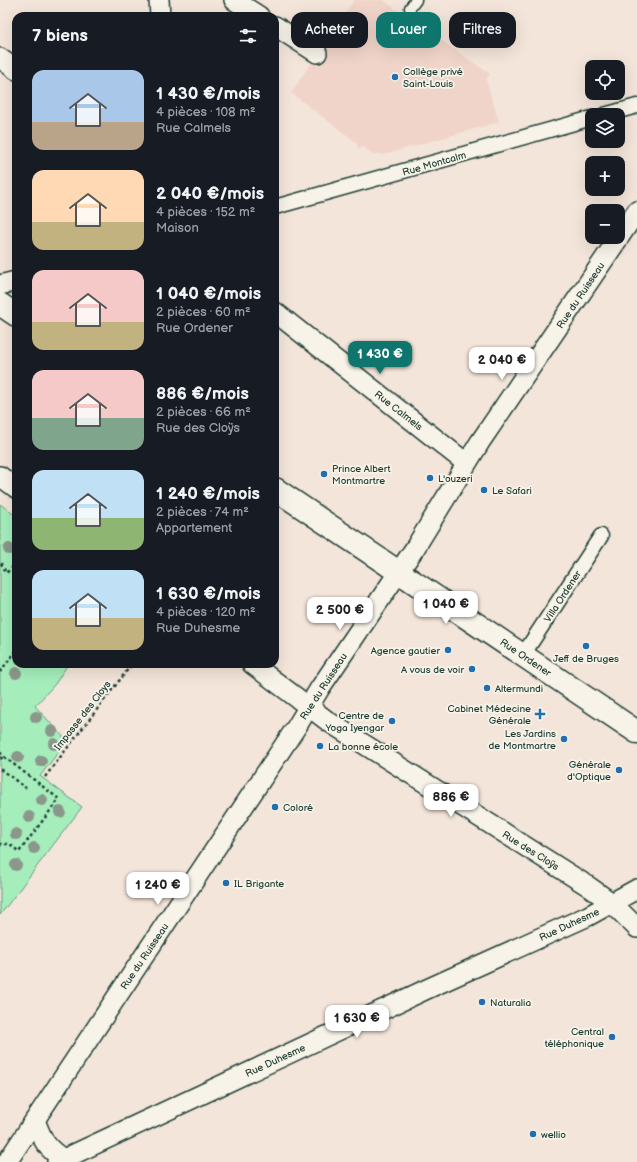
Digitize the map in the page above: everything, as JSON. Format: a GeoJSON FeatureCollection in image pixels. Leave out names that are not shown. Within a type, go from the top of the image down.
{"type":"FeatureCollection","features":[{"type":"Feature","properties":{"kind":"main road"},"geometry":{"type":"LineString","coordinates":[[0,304],[12,312]]}},
{"type":"Feature","properties":{"kind":"main road","name":"Rue Ordener"},"geometry":{"type":"LineString","coordinates":[[279,492],[637,732]]}},
{"type":"Feature","properties":{"kind":"street"},"geometry":{"type":"LineString","coordinates":[[159,0],[160,12]]}},
{"type":"Feature","properties":{"kind":"street"},"geometry":{"type":"LineString","coordinates":[[234,0],[253,12]]}},
{"type":"Feature","properties":{"kind":"street"},"geometry":{"type":"LineString","coordinates":[[279,29],[317,53]]}},
{"type":"Feature","properties":{"kind":"street"},"geometry":{"type":"LineString","coordinates":[[0,58],[12,67]]}},
{"type":"Feature","properties":{"kind":"street"},"geometry":{"type":"LineString","coordinates":[[625,109],[637,106]]}},
{"type":"Feature","properties":{"kind":"street","name":"Rue Montcalm"},"geometry":{"type":"LineString","coordinates":[[279,206],[585,120]]}},
{"type":"Feature","properties":{"kind":"street","name":"Rue du Ruisseau"},"geometry":{"type":"LineString","coordinates":[[7,1162],[309,707],[320,688],[415,548],[466,463],[637,211]]}},
{"type":"Feature","properties":{"kind":"street"},"geometry":{"type":"LineString","coordinates":[[0,285],[12,282]]}},
{"type":"Feature","properties":{"kind":"street","name":"Rue Calmels"},"geometry":{"type":"LineString","coordinates":[[279,315],[466,463]]}},
{"type":"Feature","properties":{"kind":"street"},"geometry":{"type":"LineString","coordinates":[[0,476],[12,485]]}},
{"type":"Feature","properties":{"kind":"street","name":"Villa Ordener"},"geometry":{"type":"LineString","coordinates":[[523,655],[601,536]]}},
{"type":"Feature","properties":{"kind":"street","name":"Rue des Cloÿs"},"geometry":{"type":"LineString","coordinates":[[257,668],[329,722],[612,903],[637,928]]}},
{"type":"Feature","properties":{"kind":"street","name":"Rue Duhesme"},"geometry":{"type":"LineString","coordinates":[[60,1160],[427,989],[588,916],[637,890]]}},
{"type":"Feature","properties":{"kind":"street"},"geometry":{"type":"LineString","coordinates":[[35,1120],[44,1143],[60,1160]]}},
{"type":"Feature","properties":{"kind":"path"},"geometry":{"type":"LineString","coordinates":[[0,563],[6,573],[12,568]]}},
{"type":"Feature","properties":{"kind":"path"},"geometry":{"type":"LineString","coordinates":[[0,672],[12,656]]}},
{"type":"Feature","properties":{"kind":"path","name":"Impasse des Cloys"},"geometry":{"type":"LineString","coordinates":[[45,777],[129,668]]}},
{"type":"Feature","properties":{"kind":"path"},"geometry":{"type":"LineString","coordinates":[[0,752],[3,756],[60,799],[19,852],[10,844],[1,844],[0,846]]}},
{"type":"Feature","properties":{"kind":"path"},"geometry":{"type":"LineString","coordinates":[[0,760],[3,756]]}},
{"type":"Feature","properties":{"kind":"path"},"geometry":{"type":"LineString","coordinates":[[0,769],[26,788]]}},
{"type":"Feature","properties":{"kind":"shaded area","name":"Collège privé Saint-Louis"},"geometry":{"type":"Polygon","coordinates":[[[354,0],[383,0],[400,12],[376,12],[376,48],[441,48],[441,40],[449,46],[449,48],[452,48],[490,74],[486,80],[499,122],[383,155],[372,154],[362,146],[359,151],[356,142],[291,93],[321,48],[368,48],[368,12],[346,12],[354,0]]]}},
{"type":"Feature","properties":{"kind":"green space"},"geometry":{"type":"Polygon","coordinates":[[[0,504],[12,513],[12,668],[65,668],[55,684],[35,706],[67,741],[40,776],[82,807],[0,915],[0,504]]]}},
{"type":"Feature","properties":{"kind":"place","name":"Collège privé Saint-Louis"},"geometry":{"type":"Point","coordinates":[395,77]}},
{"type":"Feature","properties":{"kind":"place","name":"Prince Albert Montmartre"},"geometry":{"type":"Point","coordinates":[324,474]}},
{"type":"Feature","properties":{"kind":"place","name":"L'ouzeri"},"geometry":{"type":"Point","coordinates":[430,478]}},
{"type":"Feature","properties":{"kind":"place","name":"Le Safari"},"geometry":{"type":"Point","coordinates":[484,490]}},
{"type":"Feature","properties":{"kind":"place","name":"Jeff de Bruges"},"geometry":{"type":"Point","coordinates":[586,646]}},
{"type":"Feature","properties":{"kind":"place","name":"Agence gautier"},"geometry":{"type":"Point","coordinates":[448,650]}},
{"type":"Feature","properties":{"kind":"place","name":"A vous de voir"},"geometry":{"type":"Point","coordinates":[472,669]}},
{"type":"Feature","properties":{"kind":"place","name":"Altermundi"},"geometry":{"type":"Point","coordinates":[487,688]}},
{"type":"Feature","properties":{"kind":"place","name":"Cabinet Médecine Générale"},"geometry":{"type":"Point","coordinates":[540,714]}},
{"type":"Feature","properties":{"kind":"place","name":"Centre de Yoga Iyengar"},"geometry":{"type":"Point","coordinates":[392,721]}},
{"type":"Feature","properties":{"kind":"place","name":"Les Jardins de Montmartre"},"geometry":{"type":"Point","coordinates":[564,739]}},
{"type":"Feature","properties":{"kind":"place","name":"La bonne école"},"geometry":{"type":"Point","coordinates":[320,746]}},
{"type":"Feature","properties":{"kind":"place","name":"Générale d'Optique"},"geometry":{"type":"Point","coordinates":[619,770]}},
{"type":"Feature","properties":{"kind":"place","name":"Coloré"},"geometry":{"type":"Point","coordinates":[275,807]}},
{"type":"Feature","properties":{"kind":"place","name":"IL Brigante"},"geometry":{"type":"Point","coordinates":[226,883]}},
{"type":"Feature","properties":{"kind":"place","name":"Naturalia"},"geometry":{"type":"Point","coordinates":[482,1002]}},
{"type":"Feature","properties":{"kind":"place","name":"Central téléphonique"},"geometry":{"type":"Point","coordinates":[612,1037]}},
{"type":"Feature","properties":{"kind":"place","name":"wellio"},"geometry":{"type":"Point","coordinates":[533,1134]}}]}
